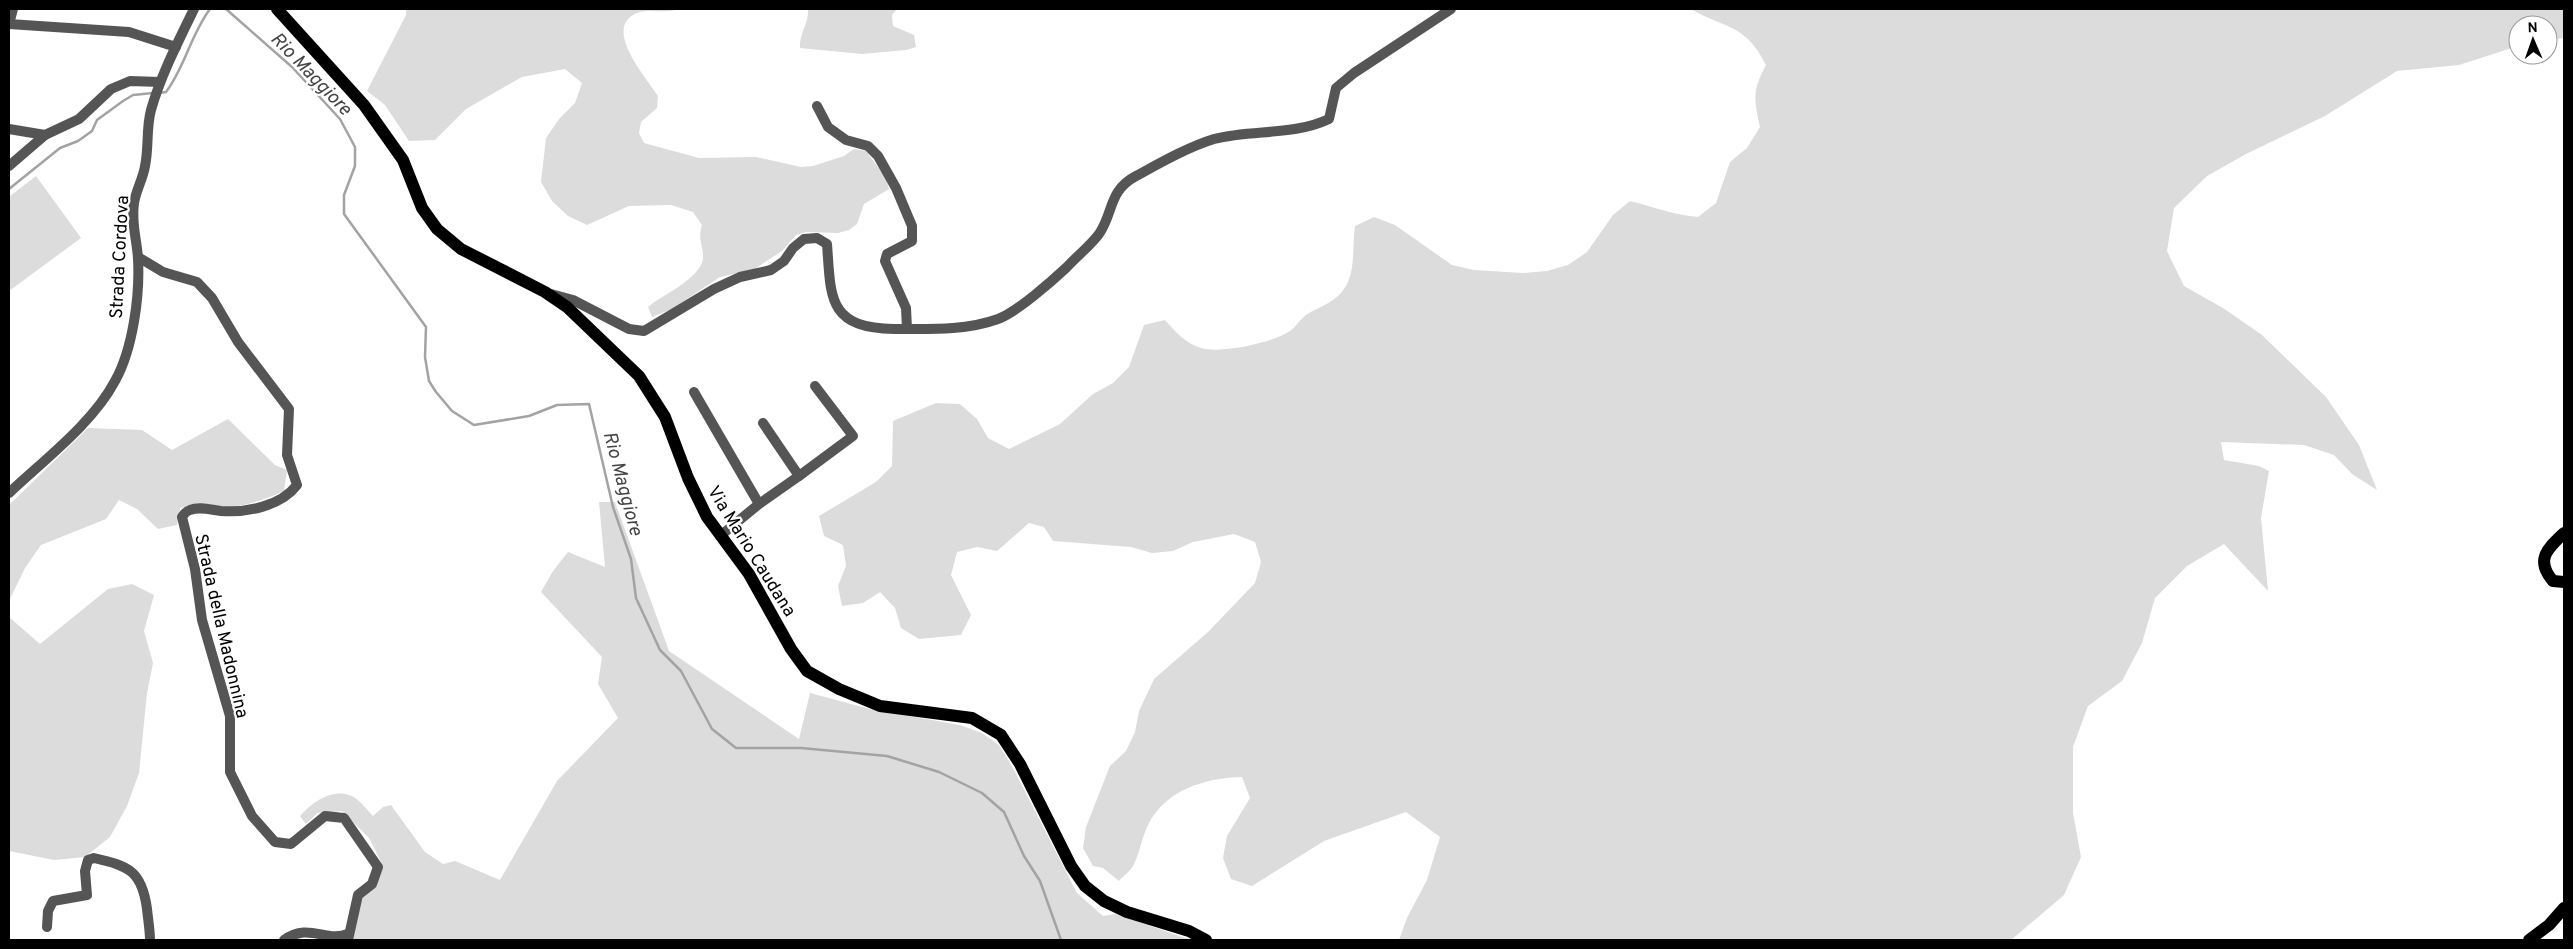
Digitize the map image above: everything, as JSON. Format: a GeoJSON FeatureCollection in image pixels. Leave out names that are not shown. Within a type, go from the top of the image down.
{"type":"FeatureCollection","features":[{"type":"Feature","properties":{"kind":"main road","name":"Via Mario Caudana"},"geometry":{"type":"LineString","coordinates":[[277,9],[364,106],[403,160],[422,208],[437,229],[461,249],[545,292],[567,307],[639,376],[665,417],[688,478],[707,517],[749,574],[790,650],[807,671],[839,689],[880,706],[972,718],[1001,735],[1020,764],[1071,866],[1085,886],[1104,902],[1126,912],[1189,931],[1206,940]]}},
{"type":"Feature","properties":{"kind":"main road"},"geometry":{"type":"LineString","coordinates":[[2564,533],[2549,547],[2544,559],[2545,571],[2553,581],[2564,582]]}},
{"type":"Feature","properties":{"kind":"main road"},"geometry":{"type":"LineString","coordinates":[[2529,940],[2549,925],[2564,908]]}},
{"type":"Feature","properties":{"kind":"street"},"geometry":{"type":"LineString","coordinates":[[13,9],[9,24],[129,32],[176,47]]}},
{"type":"Feature","properties":{"kind":"street","name":"Strada Cordova"},"geometry":{"type":"LineString","coordinates":[[9,493],[94,412],[116,381],[126,353],[135,309],[138,257],[133,233],[134,202],[146,166],[150,112],[159,84],[194,9]]}},
{"type":"Feature","properties":{"kind":"street"},"geometry":{"type":"LineString","coordinates":[[545,292],[573,300],[629,329],[644,331],[714,289],[740,278],[770,270],[784,261],[804,239],[817,238],[827,244],[831,296],[839,311],[860,324],[887,329],[971,327],[1000,319],[1049,284],[1098,235],[1115,194],[1124,183],[1186,151],[1214,139],[1305,128],[1329,119],[1336,88],[1354,73],[1451,9]]}},
{"type":"Feature","properties":{"kind":"street"},"geometry":{"type":"LineString","coordinates":[[9,166],[45,135],[79,119],[111,89],[130,81],[159,84]]}},
{"type":"Feature","properties":{"kind":"street"},"geometry":{"type":"LineString","coordinates":[[817,106],[828,127],[846,140],[868,146],[878,156],[896,188],[912,226],[912,240],[887,254],[885,261],[906,308],[907,329]]}},
{"type":"Feature","properties":{"kind":"street"},"geometry":{"type":"LineString","coordinates":[[9,129],[45,135]]}},
{"type":"Feature","properties":{"kind":"street","name":"Strada della Madonnina"},"geometry":{"type":"LineString","coordinates":[[138,257],[163,272],[197,282],[212,298],[238,342],[289,409],[287,455],[297,485],[290,494],[276,502],[251,509],[226,511],[200,508],[188,510],[182,517],[182,526],[195,569],[202,620],[230,716],[230,772],[252,816],[275,842],[291,844],[325,816],[344,818],[378,867],[372,884],[358,895],[348,937]]}},
{"type":"Feature","properties":{"kind":"street"},"geometry":{"type":"LineString","coordinates":[[720,536],[759,504],[853,436],[815,386]]}},
{"type":"Feature","properties":{"kind":"street"},"geometry":{"type":"LineString","coordinates":[[694,392],[759,504]]}},
{"type":"Feature","properties":{"kind":"street"},"geometry":{"type":"LineString","coordinates":[[763,423],[798,476]]}},
{"type":"Feature","properties":{"kind":"street"},"geometry":{"type":"LineString","coordinates":[[47,927],[48,911],[53,901],[87,895],[85,871],[88,860],[94,858],[125,867],[137,875],[145,892],[150,940]]}},
{"type":"Feature","properties":{"kind":"street"},"geometry":{"type":"LineString","coordinates":[[284,940],[303,931],[348,937]]}},
{"type":"Feature","properties":{"kind":"shaded area"},"geometry":{"type":"Polygon","coordinates":[[[406,9],[678,9],[640,12],[629,19],[624,28],[629,52],[658,96],[657,108],[641,122],[639,133],[644,143],[699,158],[756,157],[801,167],[813,166],[844,156],[854,149],[866,151],[886,178],[889,189],[864,204],[857,224],[849,230],[838,233],[806,232],[796,235],[782,251],[753,270],[720,277],[672,309],[652,317],[648,307],[688,280],[700,266],[703,259],[700,239],[702,225],[693,212],[671,205],[629,206],[587,225],[568,216],[552,201],[541,182],[546,138],[559,119],[575,103],[582,83],[565,69],[522,77],[466,109],[435,140],[409,141],[385,105],[367,91],[406,15],[406,9]]]}},
{"type":"Feature","properties":{"kind":"shaded area"},"geometry":{"type":"Polygon","coordinates":[[[808,9],[897,9],[892,15],[893,26],[914,35],[916,47],[906,50],[862,54],[800,48],[808,9]]]}},
{"type":"Feature","properties":{"kind":"shaded area"},"geometry":{"type":"Polygon","coordinates":[[[1691,9],[2564,9],[2564,38],[2558,39],[2558,15],[2508,15],[2508,49],[2459,65],[2397,71],[2325,116],[2246,154],[2207,176],[2174,208],[2167,251],[2184,286],[2223,308],[2262,335],[2326,397],[2359,445],[2377,490],[2352,474],[2334,455],[2304,445],[2221,442],[2224,460],[2259,466],[2269,471],[2261,518],[2268,591],[2224,544],[2187,566],[2155,598],[2142,643],[2122,681],[2088,706],[2073,747],[2073,813],[2081,857],[2064,895],[2011,940],[1399,940],[1407,918],[1427,880],[1440,837],[1406,812],[1324,841],[1252,886],[1231,879],[1223,858],[1227,836],[1250,798],[1242,777],[1201,783],[1176,794],[1165,802],[1148,825],[1133,867],[1119,881],[1103,868],[1093,866],[1083,848],[1086,827],[1110,766],[1126,751],[1135,732],[1139,711],[1154,679],[1208,632],[1255,583],[1261,562],[1255,542],[1234,534],[1193,542],[1173,551],[1152,553],[1131,547],[1053,541],[1044,527],[1029,523],[997,551],[977,547],[957,552],[951,575],[971,615],[961,635],[919,639],[901,628],[895,608],[880,592],[863,603],[842,606],[838,586],[846,566],[843,545],[824,536],[819,516],[876,482],[892,466],[893,421],[936,403],[960,404],[977,419],[988,438],[1009,449],[1060,424],[1093,394],[1113,383],[1129,367],[1144,325],[1165,320],[1181,337],[1190,343],[1201,348],[1221,350],[1247,346],[1282,335],[1292,329],[1306,315],[1341,294],[1350,275],[1355,226],[1374,217],[1395,225],[1452,265],[1474,270],[1523,273],[1547,271],[1568,265],[1587,252],[1613,215],[1630,201],[1672,213],[1698,217],[1716,203],[1730,162],[1747,148],[1760,127],[1755,95],[1758,82],[1766,65],[1758,51],[1742,34],[1691,9]]]}},
{"type":"Feature","properties":{"kind":"shaded area"},"geometry":{"type":"Polygon","coordinates":[[[36,176],[81,238],[9,291],[9,197],[36,176]]]}},
{"type":"Feature","properties":{"kind":"shaded area"},"geometry":{"type":"Polygon","coordinates":[[[228,419],[275,465],[287,470],[284,491],[249,504],[227,507],[193,506],[180,508],[177,525],[158,529],[137,509],[119,500],[106,519],[41,545],[25,568],[9,601],[9,505],[88,428],[142,430],[172,450],[228,419]]]}},
{"type":"Feature","properties":{"kind":"shaded area"},"geometry":{"type":"Polygon","coordinates":[[[599,502],[615,502],[669,651],[799,739],[810,693],[870,709],[960,725],[982,733],[999,745],[1013,768],[1077,893],[1103,916],[1116,914],[1191,940],[351,940],[362,898],[375,887],[383,866],[369,838],[342,811],[317,813],[306,824],[300,816],[310,806],[322,798],[335,794],[349,795],[356,798],[373,816],[383,807],[391,805],[425,852],[443,864],[455,861],[500,880],[557,781],[618,718],[598,684],[602,657],[541,592],[553,571],[568,552],[605,567],[599,502]]]}},
{"type":"Feature","properties":{"kind":"shaded area"},"geometry":{"type":"Polygon","coordinates":[[[132,584],[154,595],[144,631],[153,663],[147,693],[139,773],[127,806],[110,837],[85,857],[54,860],[9,851],[9,617],[40,644],[108,589],[132,584]]]}},
{"type":"Feature","properties":{"kind":"waterway"},"geometry":{"type":"LineString","coordinates":[[159,93],[166,92],[173,82],[203,19],[210,9]]}},
{"type":"Feature","properties":{"kind":"waterway","name":"Rio Maggiore"},"geometry":{"type":"LineString","coordinates":[[226,9],[292,67],[340,119],[355,147],[355,166],[344,195],[344,214],[426,327],[425,357],[429,381],[452,411],[474,425],[529,416],[557,405],[589,404],[613,507],[631,559],[636,598],[660,650],[681,671],[712,729],[736,748],[801,748],[887,756],[939,772],[982,793],[1004,812],[1024,856],[1040,881],[1061,940]]}},
{"type":"Feature","properties":{"kind":"waterway"},"geometry":{"type":"LineString","coordinates":[[9,189],[60,148],[78,141],[92,131],[97,120],[123,101],[133,95],[153,93]]}}]}
